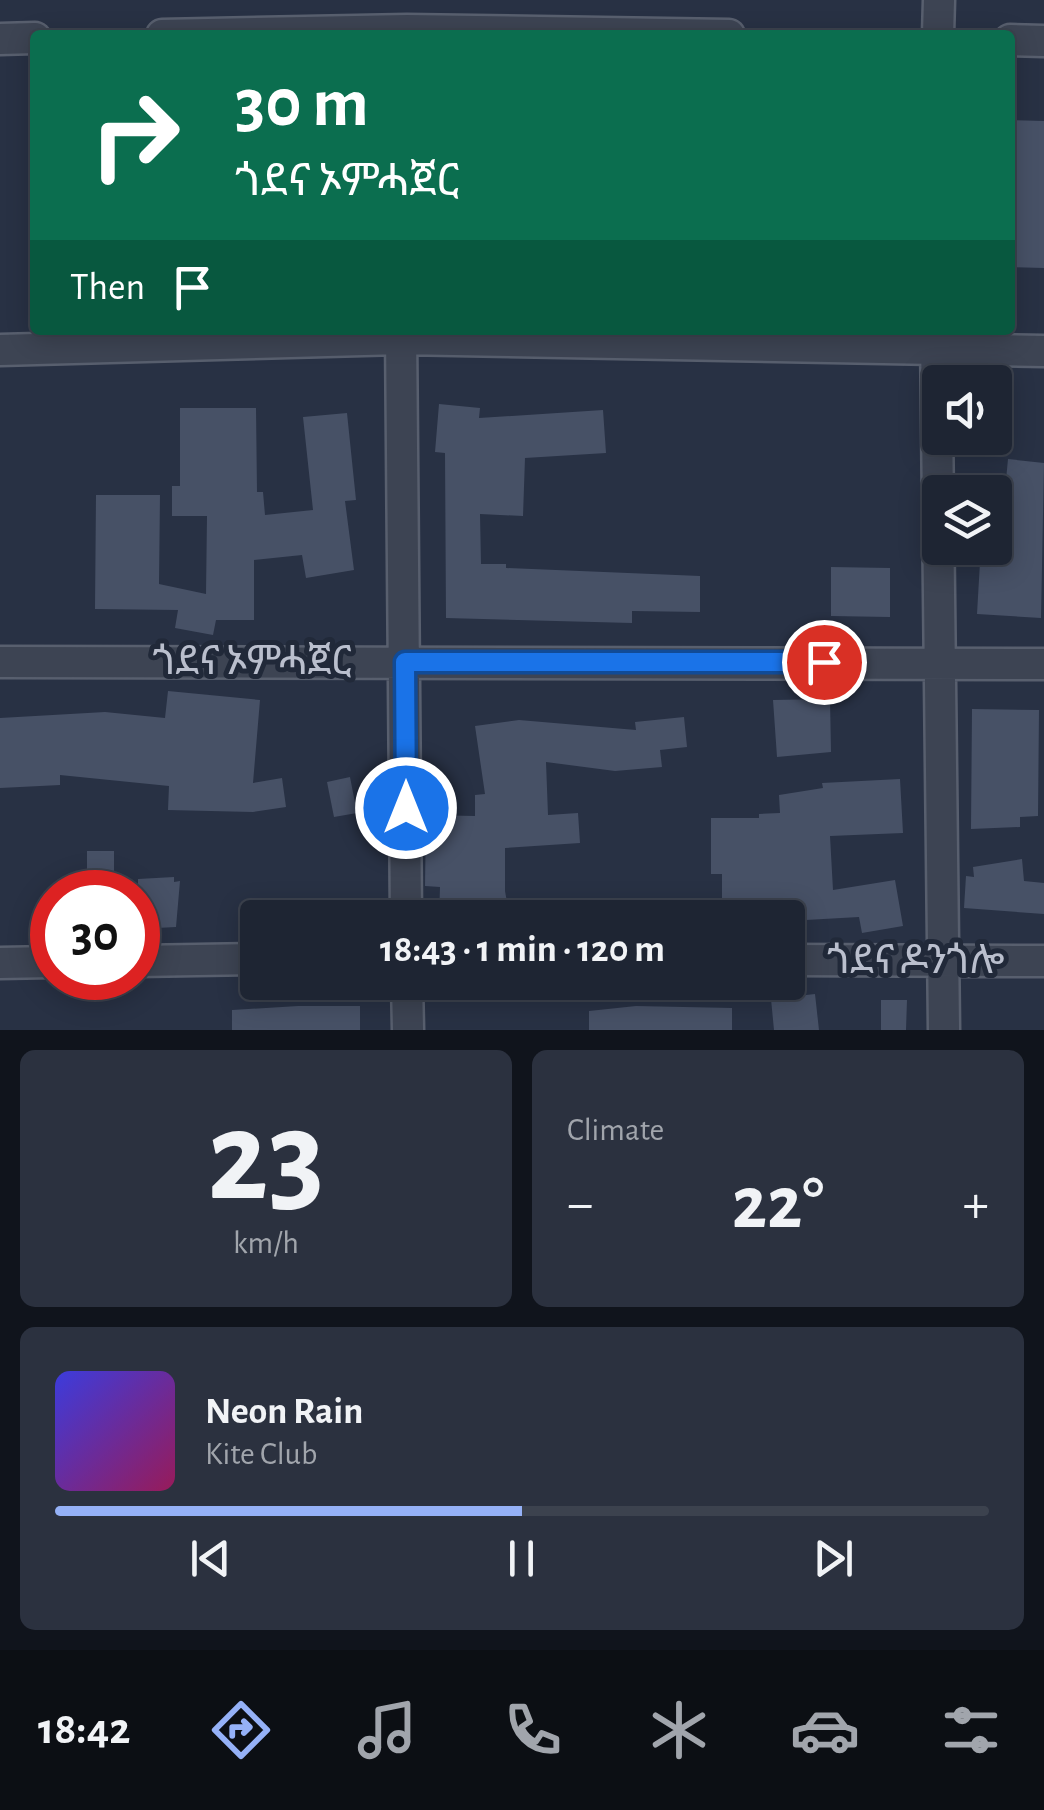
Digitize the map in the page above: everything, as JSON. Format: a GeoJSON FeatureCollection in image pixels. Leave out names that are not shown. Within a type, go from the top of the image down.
{"type":"FeatureCollection","features":[{"type":"Feature","properties":{"kind":"street"},"geometry":{"type":"LineString","coordinates":[[938,30],[939,0]]}},
{"type":"Feature","properties":{"kind":"street"},"geometry":{"type":"LineString","coordinates":[[256,30],[407,22],[605,30]]}},
{"type":"Feature","properties":{"kind":"street"},"geometry":{"type":"LineString","coordinates":[[0,38],[30,38]]}},
{"type":"Feature","properties":{"kind":"street"},"geometry":{"type":"LineString","coordinates":[[1015,40],[1044,41]]}},
{"type":"Feature","properties":{"kind":"street"},"geometry":{"type":"LineString","coordinates":[[0,350],[375,335]]}},
{"type":"Feature","properties":{"kind":"street"},"geometry":{"type":"LineString","coordinates":[[400,335],[406,900]]}},
{"type":"Feature","properties":{"kind":"street"},"geometry":{"type":"LineString","coordinates":[[489,335],[936,340],[1044,351]]}},
{"type":"Feature","properties":{"kind":"street"},"geometry":{"type":"LineString","coordinates":[[936,340],[944,1030]]}},
{"type":"Feature","properties":{"kind":"street","name":"ጎደና ኦምሓጀር"},"geometry":{"type":"LineString","coordinates":[[0,662],[1044,664]]}},
{"type":"Feature","properties":{"kind":"street"},"geometry":{"type":"LineString","coordinates":[[160,960],[240,959]]}},
{"type":"Feature","properties":{"kind":"street","name":"ጎደና ዶንጎሎ"},"geometry":{"type":"LineString","coordinates":[[805,960],[1044,962]]}},
{"type":"Feature","properties":{"kind":"street"},"geometry":{"type":"LineString","coordinates":[[0,962],[30,962]]}},
{"type":"Feature","properties":{"kind":"street"},"geometry":{"type":"LineString","coordinates":[[407,1000],[408,1030]]}},
{"type":"Feature","properties":{"kind":"building"},"geometry":{"type":"Polygon","coordinates":[[[1015,120],[1044,121],[1044,268],[1015,267],[1015,120]]]}},
{"type":"Feature","properties":{"kind":"building"},"geometry":{"type":"Polygon","coordinates":[[[439,404],[480,408],[479,418],[603,410],[606,453],[525,458],[523,516],[480,514],[481,564],[700,576],[700,612],[632,611],[632,623],[446,618],[445,453],[435,452],[439,404]]]}},
{"type":"Feature","properties":{"kind":"building"},"geometry":{"type":"Polygon","coordinates":[[[180,408],[256,408],[257,492],[263,492],[265,515],[313,510],[303,417],[347,413],[356,500],[345,501],[354,570],[306,578],[302,555],[254,560],[254,620],[216,620],[213,635],[175,628],[178,610],[95,609],[96,495],[160,495],[159,584],[206,594],[207,516],[172,516],[172,486],[180,486],[180,408]]]}},
{"type":"Feature","properties":{"kind":"building"},"geometry":{"type":"Polygon","coordinates":[[[1008,459],[1044,463],[1041,618],[977,614],[980,565],[1012,565],[1012,475],[1006,475],[1008,459]]]}},
{"type":"Feature","properties":{"kind":"building"},"geometry":{"type":"Polygon","coordinates":[[[831,567],[890,568],[890,617],[831,616],[831,567]]]}},
{"type":"Feature","properties":{"kind":"building"},"geometry":{"type":"Polygon","coordinates":[[[168,691],[260,700],[253,783],[282,778],[286,807],[253,812],[168,810],[169,786],[60,775],[60,785],[0,788],[0,718],[105,712],[165,718],[168,691]]]}},
{"type":"Feature","properties":{"kind":"building"},"geometry":{"type":"Polygon","coordinates":[[[830,699],[831,752],[777,757],[773,700],[830,699]]]}},
{"type":"Feature","properties":{"kind":"building"},"geometry":{"type":"Polygon","coordinates":[[[972,709],[1039,710],[1038,816],[1020,817],[1020,827],[971,829],[972,709]]]}},
{"type":"Feature","properties":{"kind":"building"},"geometry":{"type":"Polygon","coordinates":[[[684,717],[687,747],[660,750],[662,767],[615,771],[546,762],[548,815],[578,813],[580,843],[505,848],[507,900],[440,900],[440,887],[425,886],[426,815],[475,816],[475,795],[485,794],[475,726],[519,720],[636,730],[635,722],[684,717]]]}},
{"type":"Feature","properties":{"kind":"building"},"geometry":{"type":"Polygon","coordinates":[[[350,777],[357,813],[334,817],[327,782],[350,777]]]}},
{"type":"Feature","properties":{"kind":"building"},"geometry":{"type":"Polygon","coordinates":[[[900,779],[903,833],[830,836],[833,890],[895,880],[903,926],[862,933],[859,917],[805,920],[805,900],[722,900],[722,874],[711,874],[711,818],[759,818],[759,814],[780,813],[779,795],[823,788],[822,783],[900,779]]]}},
{"type":"Feature","properties":{"kind":"building"},"geometry":{"type":"Polygon","coordinates":[[[87,851],[114,851],[114,870],[87,870],[87,851]]]}},
{"type":"Feature","properties":{"kind":"building"},"geometry":{"type":"Polygon","coordinates":[[[1022,859],[1024,881],[1044,883],[1044,914],[964,908],[966,876],[974,877],[973,867],[1022,859]]]}},
{"type":"Feature","properties":{"kind":"building"},"geometry":{"type":"Polygon","coordinates":[[[160,878],[180,881],[176,927],[160,928],[160,878]]]}},
{"type":"Feature","properties":{"kind":"building"},"geometry":{"type":"Polygon","coordinates":[[[815,994],[819,1030],[774,1030],[771,1000],[805,1000],[805,995],[815,994]]]}},
{"type":"Feature","properties":{"kind":"building"},"geometry":{"type":"Polygon","coordinates":[[[881,1000],[907,1000],[906,1030],[881,1030],[881,1000]]]}},
{"type":"Feature","properties":{"kind":"building"},"geometry":{"type":"Polygon","coordinates":[[[360,1006],[360,1030],[232,1030],[232,1010],[360,1006]]]}},
{"type":"Feature","properties":{"kind":"building"},"geometry":{"type":"Polygon","coordinates":[[[636,1006],[732,1008],[732,1030],[589,1030],[589,1011],[636,1006]]]}},
{"type":"Feature","properties":{"kind":"route"},"geometry":{"type":"LineString","coordinates":[[406,808],[405,662],[824,662]]}}]}
